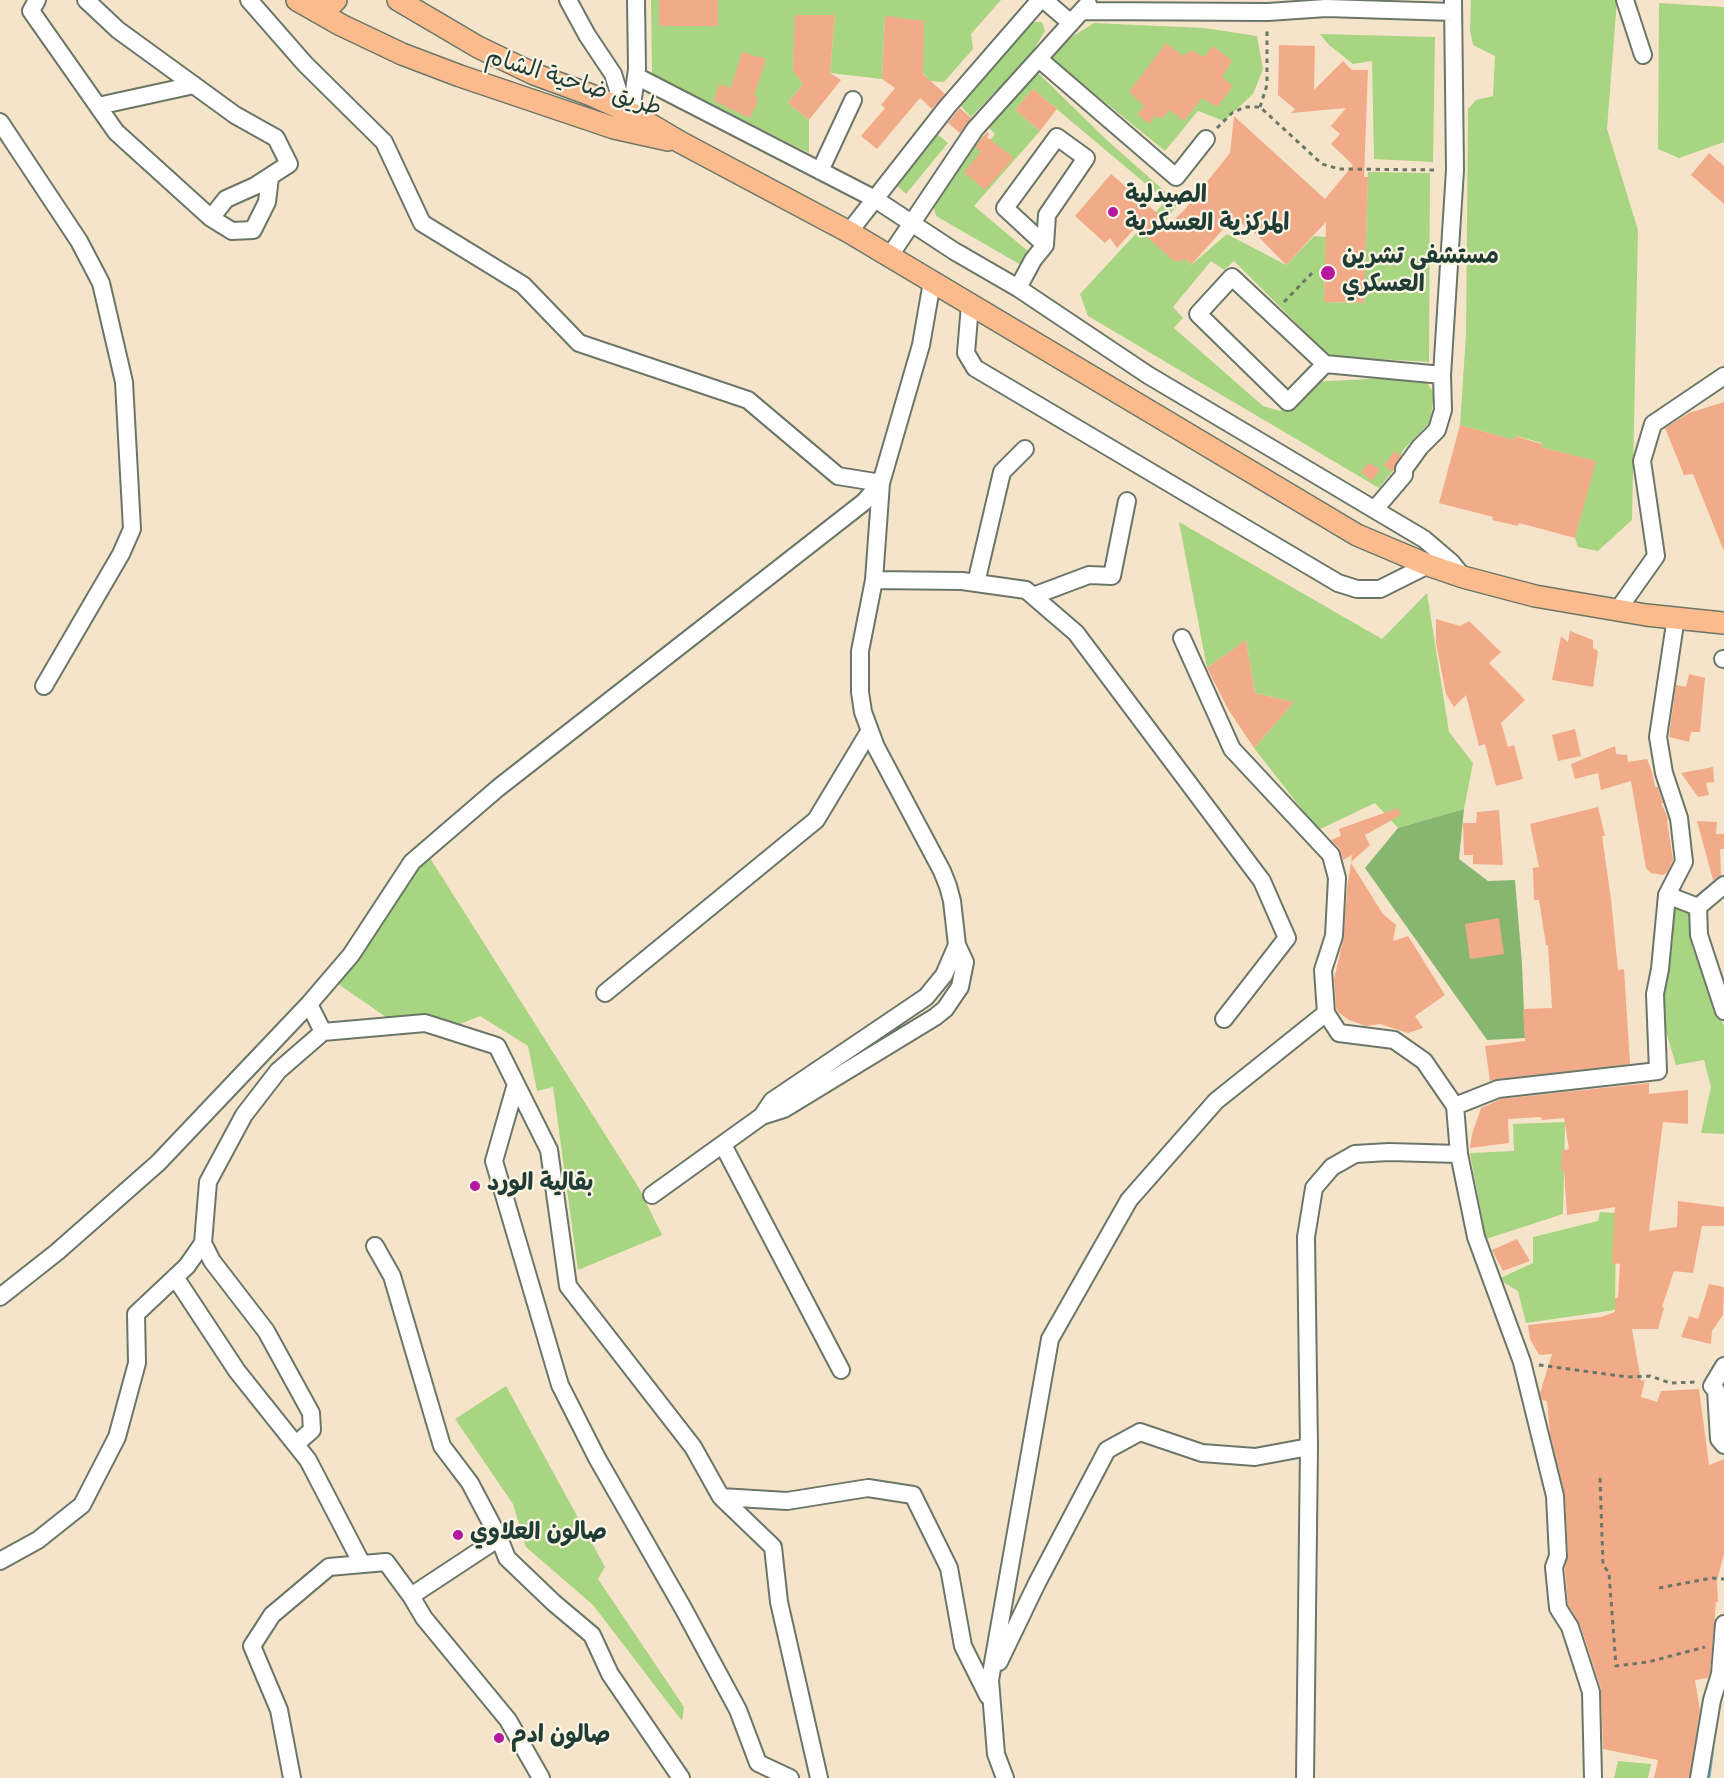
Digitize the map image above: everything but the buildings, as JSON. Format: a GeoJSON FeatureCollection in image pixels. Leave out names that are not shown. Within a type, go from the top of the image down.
{"type":"FeatureCollection","features":[{"type":"Feature","properties":{"kind":"main road","name":"طريق ضاحية الشام"},"geometry":{"type":"LineString","coordinates":[[297,0],[341,26],[402,54],[460,76],[614,128],[680,142]]}},
{"type":"Feature","properties":{"kind":"main road"},"geometry":{"type":"LineString","coordinates":[[316,11],[331,5],[336,0]]}},
{"type":"Feature","properties":{"kind":"main road","name":"طريق ضاحية الشام"},"geometry":{"type":"LineString","coordinates":[[398,0],[478,47],[534,74],[624,110],[680,142]]}},
{"type":"Feature","properties":{"kind":"main road"},"geometry":{"type":"LineString","coordinates":[[680,142],[849,232],[1357,536],[1463,577],[1534,596],[1617,611],[1724,623]]}},
{"type":"Feature","properties":{"kind":"street"},"geometry":{"type":"LineString","coordinates":[[37,0],[31,11],[116,132],[211,218],[232,231],[253,230],[267,202],[270,177]]}},
{"type":"Feature","properties":{"kind":"street"},"geometry":{"type":"LineString","coordinates":[[86,0],[118,30],[236,115],[276,138],[289,164],[255,186],[226,199],[211,218]]}},
{"type":"Feature","properties":{"kind":"street"},"geometry":{"type":"LineString","coordinates":[[249,0],[305,64],[384,142],[422,223],[523,285],[579,344],[748,400],[838,476],[881,483]]}},
{"type":"Feature","properties":{"kind":"street"},"geometry":{"type":"LineString","coordinates":[[568,0],[587,35],[613,74],[624,110]]}},
{"type":"Feature","properties":{"kind":"street"},"geometry":{"type":"LineString","coordinates":[[624,110],[636,76],[636,0]]}},
{"type":"Feature","properties":{"kind":"street"},"geometry":{"type":"LineString","coordinates":[[849,232],[947,107],[1042,0],[1082,11],[1268,12],[1326,8],[1453,6],[1455,170],[1442,375],[1443,410],[1437,430],[1420,447],[1404,469],[1404,475],[1375,509]]}},
{"type":"Feature","properties":{"kind":"street"},"geometry":{"type":"LineString","coordinates":[[1309,0],[1326,8],[1339,8],[1356,0]]}},
{"type":"Feature","properties":{"kind":"street"},"geometry":{"type":"LineString","coordinates":[[1625,0],[1643,55]]}},
{"type":"Feature","properties":{"kind":"street"},"geometry":{"type":"LineString","coordinates":[[889,257],[975,129],[1082,11]]}},
{"type":"Feature","properties":{"kind":"street"},"geometry":{"type":"LineString","coordinates":[[1039,59],[1176,177],[1206,139]]}},
{"type":"Feature","properties":{"kind":"street"},"geometry":{"type":"LineString","coordinates":[[636,76],[875,199],[913,222],[954,251],[1018,288],[1148,375],[1329,484],[1375,509],[1436,549],[1463,577]]}},
{"type":"Feature","properties":{"kind":"street"},"geometry":{"type":"LineString","coordinates":[[98,106],[194,85]]}},
{"type":"Feature","properties":{"kind":"street"},"geometry":{"type":"LineString","coordinates":[[820,171],[853,100]]}},
{"type":"Feature","properties":{"kind":"street"},"geometry":{"type":"LineString","coordinates":[[0,122],[79,241],[101,283],[124,382],[132,529],[121,555],[44,686]]}},
{"type":"Feature","properties":{"kind":"street"},"geometry":{"type":"LineString","coordinates":[[1018,288],[1033,260],[1045,245],[1047,216],[1086,158],[1057,137],[1005,208],[1045,245]]}},
{"type":"Feature","properties":{"kind":"street"},"geometry":{"type":"LineString","coordinates":[[1325,364],[1288,402],[1198,314],[1232,277],[1325,364],[1442,375]]}},
{"type":"Feature","properties":{"kind":"street"},"geometry":{"type":"LineString","coordinates":[[652,1195],[762,1116],[784,1109],[935,1017],[954,999],[960,987],[965,962],[957,945],[952,901],[942,871],[869,732],[863,712],[858,671],[874,580],[881,483],[921,345],[932,282]]}},
{"type":"Feature","properties":{"kind":"street"},"geometry":{"type":"LineString","coordinates":[[970,305],[966,352],[975,368],[1338,583],[1356,589],[1380,589],[1428,565]]}},
{"type":"Feature","properties":{"kind":"street"},"geometry":{"type":"LineString","coordinates":[[1617,611],[1656,556],[1642,461],[1653,424],[1724,376]]}},
{"type":"Feature","properties":{"kind":"street"},"geometry":{"type":"LineString","coordinates":[[976,583],[1002,472],[1025,449]]}},
{"type":"Feature","properties":{"kind":"street"},"geometry":{"type":"LineString","coordinates":[[0,1297],[57,1252],[158,1163],[309,1004],[351,955],[412,862],[498,788],[864,502],[881,483]]}},
{"type":"Feature","properties":{"kind":"street"},"geometry":{"type":"LineString","coordinates":[[1033,596],[1089,575],[1112,576],[1127,501]]}},
{"type":"Feature","properties":{"kind":"street"},"geometry":{"type":"LineString","coordinates":[[874,580],[962,581],[1026,590],[1076,633],[1262,882],[1287,938],[1224,1019]]}},
{"type":"Feature","properties":{"kind":"street"},"geometry":{"type":"LineString","coordinates":[[1455,1107],[1498,1089],[1658,1071],[1655,994],[1660,969],[1667,895],[1684,862],[1679,818],[1664,773],[1658,737],[1676,617]]}},
{"type":"Feature","properties":{"kind":"street"},"geometry":{"type":"LineString","coordinates":[[1182,638],[1232,749],[1331,855],[1337,878],[1334,936],[1323,970],[1326,1012],[1339,1033],[1394,1040],[1424,1061],[1455,1107],[1459,1154],[1476,1237],[1522,1362],[1555,1496],[1558,1556],[1554,1567],[1558,1608],[1570,1627],[1591,1692],[1593,1778]]}},
{"type":"Feature","properties":{"kind":"street"},"geometry":{"type":"LineString","coordinates":[[605,993],[816,820],[869,732]]}},
{"type":"Feature","properties":{"kind":"street"},"geometry":{"type":"LineString","coordinates":[[1698,907],[1724,885]]}},
{"type":"Feature","properties":{"kind":"street"},"geometry":{"type":"LineString","coordinates":[[1667,895],[1698,907]]}},
{"type":"Feature","properties":{"kind":"street"},"geometry":{"type":"LineString","coordinates":[[1698,907],[1699,935],[1724,1011]]}},
{"type":"Feature","properties":{"kind":"street"},"geometry":{"type":"LineString","coordinates":[[762,1116],[772,1101],[926,997],[949,967],[957,945]]}},
{"type":"Feature","properties":{"kind":"street"},"geometry":{"type":"LineString","coordinates":[[309,1004],[323,1032]]}},
{"type":"Feature","properties":{"kind":"street"},"geometry":{"type":"LineString","coordinates":[[1005,1778],[996,1754],[990,1680],[1050,1339],[1129,1200],[1216,1101],[1326,1012]]}},
{"type":"Feature","properties":{"kind":"street"},"geometry":{"type":"LineString","coordinates":[[889,1021],[901,1038]]}},
{"type":"Feature","properties":{"kind":"street"},"geometry":{"type":"LineString","coordinates":[[0,1561],[38,1540],[82,1505],[117,1437],[137,1363],[136,1314],[187,1266],[203,1244],[208,1182],[244,1115],[278,1071],[323,1032],[425,1023],[497,1046],[549,1150],[568,1286],[693,1447],[720,1497],[773,1547],[780,1602],[819,1778]]}},
{"type":"Feature","properties":{"kind":"street"},"geometry":{"type":"LineString","coordinates":[[516,1084],[494,1161],[560,1385],[597,1458],[683,1608],[738,1710],[758,1763],[790,1778]]}},
{"type":"Feature","properties":{"kind":"street"},"geometry":{"type":"LineString","coordinates":[[723,1145],[842,1370]]}},
{"type":"Feature","properties":{"kind":"street"},"geometry":{"type":"LineString","coordinates":[[1305,1778],[1310,1447],[1306,1237],[1314,1188],[1332,1167],[1355,1154],[1389,1152],[1459,1154]]}},
{"type":"Feature","properties":{"kind":"street"},"geometry":{"type":"LineString","coordinates":[[203,1244],[212,1261],[266,1331],[311,1413],[312,1430],[296,1444]]}},
{"type":"Feature","properties":{"kind":"street"},"geometry":{"type":"LineString","coordinates":[[375,1246],[392,1276],[442,1446],[470,1483],[507,1558],[592,1635],[610,1674],[681,1778]]}},
{"type":"Feature","properties":{"kind":"street"},"geometry":{"type":"LineString","coordinates":[[175,1277],[237,1371],[308,1460],[362,1564]]}},
{"type":"Feature","properties":{"kind":"street"},"geometry":{"type":"LineString","coordinates":[[1724,1366],[1712,1386],[1716,1390],[1719,1439],[1724,1445]]}},
{"type":"Feature","properties":{"kind":"street"},"geometry":{"type":"LineString","coordinates":[[990,1680],[1037,1582],[1107,1450],[1140,1432],[1202,1453],[1255,1457],[1310,1447]]}},
{"type":"Feature","properties":{"kind":"street"},"geometry":{"type":"LineString","coordinates":[[720,1497],[787,1501],[868,1488],[914,1495],[949,1568],[963,1646],[992,1704]]}},
{"type":"Feature","properties":{"kind":"street"},"geometry":{"type":"LineString","coordinates":[[411,1596],[499,1538]]}},
{"type":"Feature","properties":{"kind":"street"},"geometry":{"type":"LineString","coordinates":[[292,1778],[279,1710],[252,1646],[272,1615],[329,1567],[386,1562],[424,1618],[508,1720],[541,1778]]}},
{"type":"Feature","properties":{"kind":"street"},"geometry":{"type":"LineString","coordinates":[[1699,1778],[1712,1700],[1720,1674],[1724,1624]]}},
{"type":"Feature","properties":{"kind":"path"},"geometry":{"type":"LineString","coordinates":[[1260,107],[1267,85],[1268,12]]}},
{"type":"Feature","properties":{"kind":"path"},"geometry":{"type":"LineString","coordinates":[[1206,139],[1232,113],[1245,107],[1260,107],[1322,164],[1339,169],[1455,170]]}},
{"type":"Feature","properties":{"kind":"path"},"geometry":{"type":"LineString","coordinates":[[1272,315],[1312,273]]}},
{"type":"Feature","properties":{"kind":"path"},"geometry":{"type":"LineString","coordinates":[[1522,1362],[1628,1377],[1650,1376],[1670,1383],[1695,1382],[1712,1386]]}},
{"type":"Feature","properties":{"kind":"path"},"geometry":{"type":"LineString","coordinates":[[1600,1478],[1603,1565],[1609,1573],[1616,1666],[1648,1662],[1722,1644]]}},
{"type":"Feature","properties":{"kind":"path"},"geometry":{"type":"LineString","coordinates":[[1659,1588],[1712,1578],[1724,1579]]}},
{"type":"Feature","properties":{"kind":"green space"},"geometry":{"type":"Polygon","coordinates":[[[651,0],[1001,0],[971,34],[973,49],[944,82],[930,81],[923,73],[923,21],[885,17],[882,79],[830,73],[835,16],[796,15],[793,70],[803,84],[788,103],[809,120],[809,153],[652,74],[651,0]]]}},
{"type":"Feature","properties":{"kind":"green space"},"geometry":{"type":"Polygon","coordinates":[[[1471,0],[1617,0],[1607,129],[1638,230],[1632,520],[1598,551],[1578,547],[1575,538],[1595,461],[1541,447],[1542,443],[1516,436],[1514,440],[1460,425],[1466,334],[1468,109],[1476,100],[1493,96],[1495,56],[1473,45],[1470,30],[1471,0]]]}},
{"type":"Feature","properties":{"kind":"green space"},"geometry":{"type":"Polygon","coordinates":[[[1659,3],[1724,7],[1724,142],[1679,158],[1658,149],[1659,3]]]}},
{"type":"Feature","properties":{"kind":"green space"},"geometry":{"type":"Polygon","coordinates":[[[1029,22],[1042,22],[1045,31],[1031,54],[971,117],[959,104],[1029,22]]]}},
{"type":"Feature","properties":{"kind":"green space"},"geometry":{"type":"Polygon","coordinates":[[[1094,23],[1204,28],[1257,36],[1263,69],[1253,94],[1224,121],[1198,111],[1165,151],[1052,59],[1067,40],[1094,23]]]}},
{"type":"Feature","properties":{"kind":"green space"},"geometry":{"type":"Polygon","coordinates":[[[1320,34],[1435,37],[1433,162],[1374,159],[1372,61],[1353,64],[1328,44],[1320,34]]]}},
{"type":"Feature","properties":{"kind":"green space"},"geometry":{"type":"Polygon","coordinates":[[[1036,71],[1109,142],[1178,203],[1152,241],[1188,260],[1191,265],[1227,234],[1286,265],[1314,236],[1326,237],[1324,302],[1364,303],[1368,172],[1430,173],[1429,362],[1329,356],[1234,261],[1224,270],[1211,261],[1173,307],[1183,318],[1174,328],[1263,406],[1280,411],[1312,382],[1386,378],[1427,383],[1434,393],[1430,422],[1403,450],[1395,468],[1379,488],[1088,316],[1080,294],[1166,201],[1033,89],[1015,110],[1040,131],[974,206],[1029,252],[1021,265],[936,216],[932,201],[983,136],[989,141],[995,134],[989,128],[1036,71]]]}},
{"type":"Feature","properties":{"kind":"green space"},"geometry":{"type":"Polygon","coordinates":[[[936,133],[948,143],[906,194],[894,183],[936,133]]]}},
{"type":"Feature","properties":{"kind":"green space"},"geometry":{"type":"Polygon","coordinates":[[[1179,522],[1382,639],[1427,593],[1449,732],[1473,763],[1464,809],[1398,828],[1375,803],[1318,830],[1254,748],[1294,702],[1255,693],[1246,640],[1207,668],[1179,522]]]}},
{"type":"Feature","properties":{"kind":"green space"},"geometry":{"type":"Polygon","coordinates":[[[1464,809],[1459,859],[1488,881],[1515,880],[1525,1038],[1487,1040],[1365,868],[1398,828],[1464,809]]]}},
{"type":"Feature","properties":{"kind":"green space"},"geometry":{"type":"Polygon","coordinates":[[[423,847],[639,1188],[662,1235],[578,1270],[553,1087],[537,1091],[528,1046],[480,1016],[450,1028],[386,1017],[328,977],[352,936],[423,847]]]}},
{"type":"Feature","properties":{"kind":"green space"},"geometry":{"type":"Polygon","coordinates":[[[1674,907],[1691,911],[1692,947],[1724,1026],[1724,1134],[1701,1133],[1711,1087],[1704,1060],[1676,1065],[1657,1001],[1672,950],[1674,907]]]}},
{"type":"Feature","properties":{"kind":"green space"},"geometry":{"type":"Polygon","coordinates":[[[1565,1122],[1563,1214],[1486,1239],[1470,1153],[1514,1151],[1513,1124],[1565,1122]]]}},
{"type":"Feature","properties":{"kind":"green space"},"geometry":{"type":"Polygon","coordinates":[[[1600,1212],[1616,1213],[1615,1310],[1526,1323],[1518,1291],[1498,1279],[1533,1263],[1533,1237],[1598,1221],[1600,1212]]]}},
{"type":"Feature","properties":{"kind":"green space"},"geometry":{"type":"Polygon","coordinates":[[[506,1386],[605,1567],[598,1579],[684,1707],[682,1721],[593,1605],[526,1547],[513,1504],[455,1419],[506,1386]]]}},
{"type":"Feature","properties":{"kind":"green space"},"geometry":{"type":"Polygon","coordinates":[[[1618,1761],[1651,1764],[1648,1778],[1614,1778],[1618,1761]]]}},
{"type":"Feature","properties":{"kind":"waterway"},"geometry":{"type":"LineString","coordinates":[[1708,1778],[1712,1747]]}},
{"type":"Feature","properties":{"kind":"place","name":"الصيدلية المركزية العسكرية"},"geometry":{"type":"Point","coordinates":[1113,212]}},
{"type":"Feature","properties":{"kind":"place","name":"مستشفى تشرين العسكري"},"geometry":{"type":"Point","coordinates":[1328,273]}},
{"type":"Feature","properties":{"kind":"place","name":"بقالية الورد"},"geometry":{"type":"Point","coordinates":[475,1186]}},
{"type":"Feature","properties":{"kind":"place","name":"صالون العلاوي"},"geometry":{"type":"Point","coordinates":[458,1535]}},
{"type":"Feature","properties":{"kind":"place","name":"صالون ادم"},"geometry":{"type":"Point","coordinates":[499,1738]}}]}
